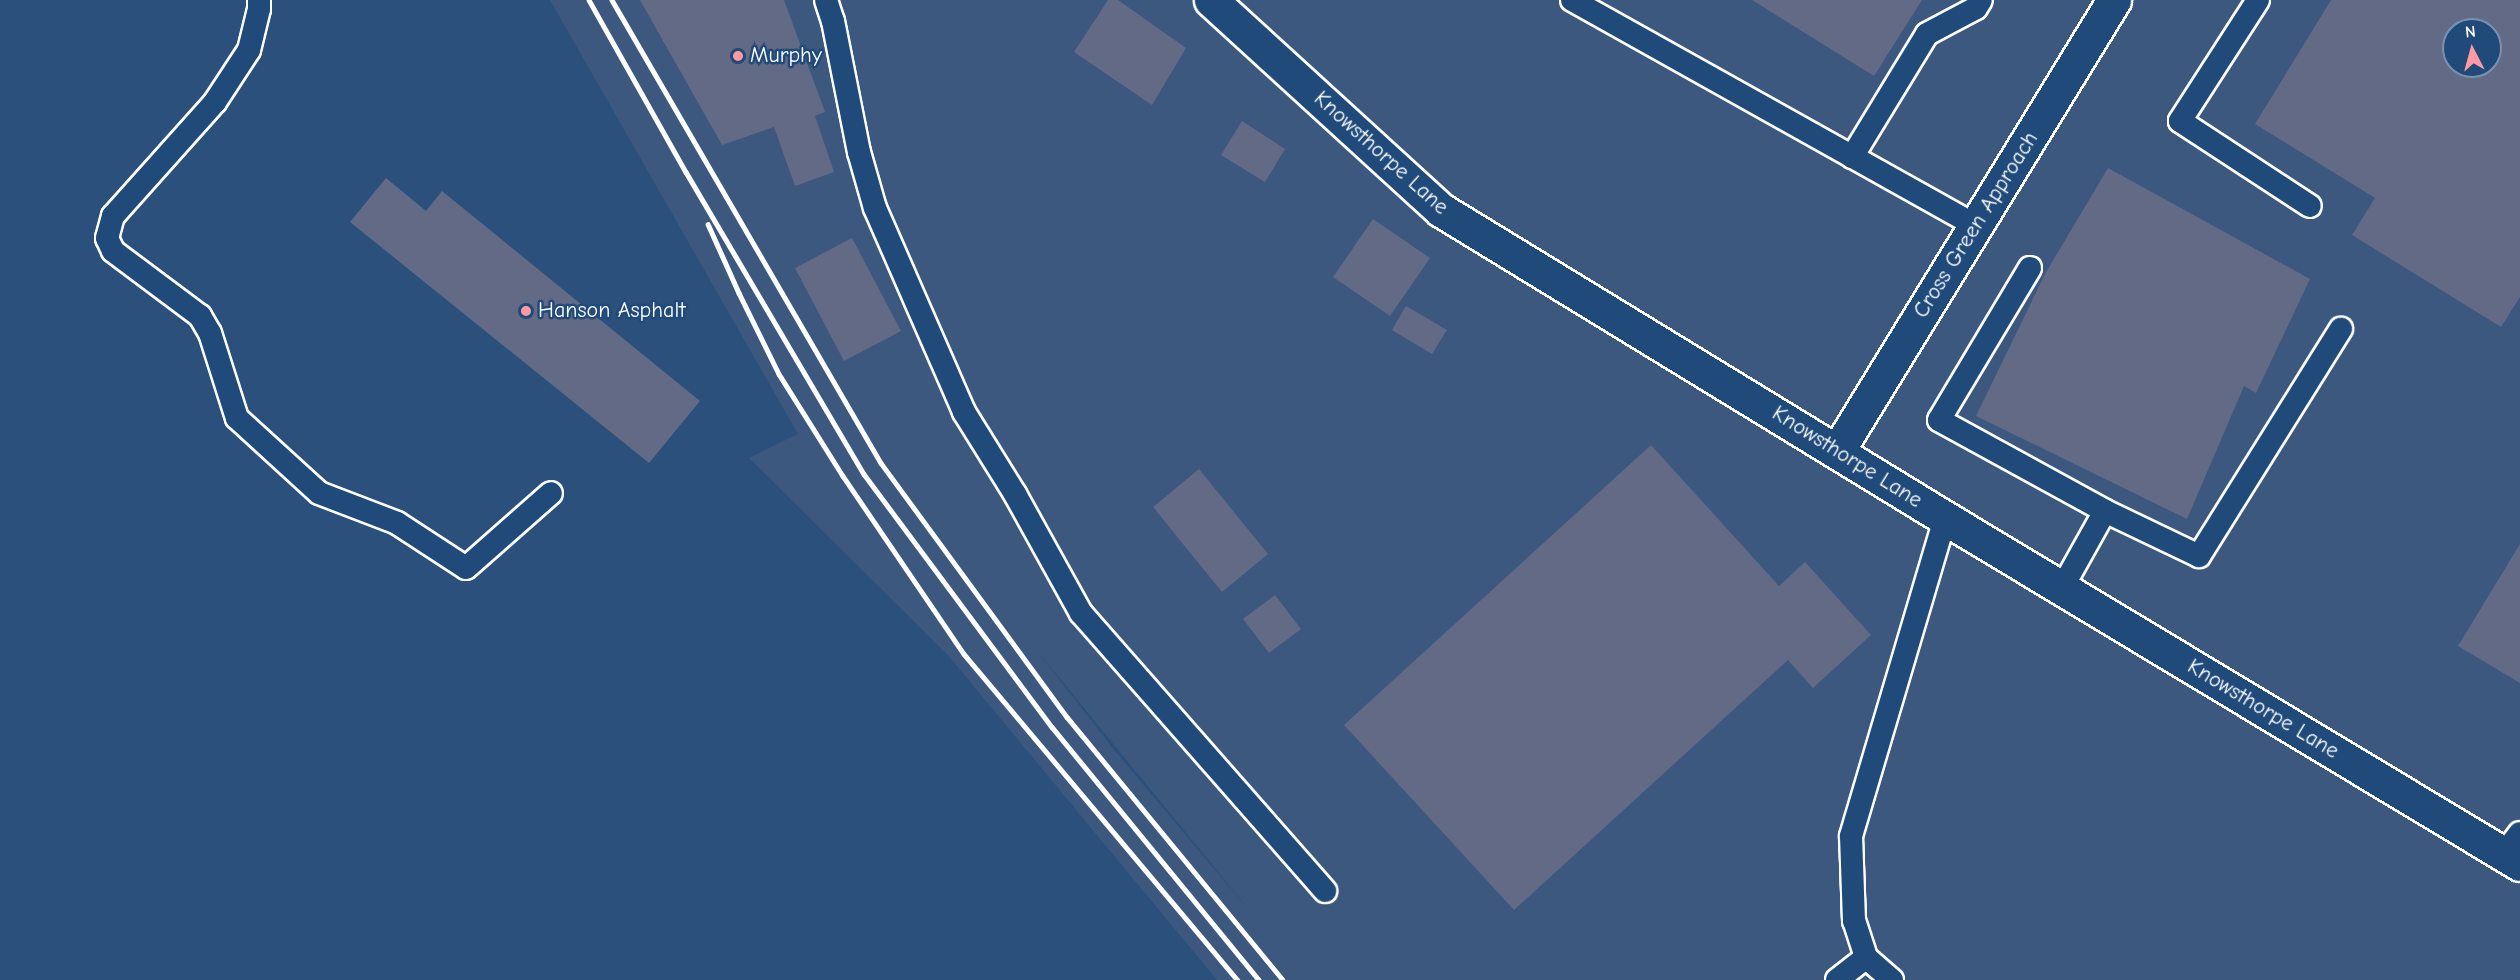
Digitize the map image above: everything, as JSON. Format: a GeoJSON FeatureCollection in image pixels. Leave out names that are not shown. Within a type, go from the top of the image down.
{"type":"FeatureCollection","features":[{"type":"Feature","properties":{"kind":"street","name":"Knowsthorpe Lane"},"geometry":{"type":"LineString","coordinates":[[1211,0],[1441,210],[2062,588],[2515,850]]}},
{"type":"Feature","properties":{"kind":"street","name":"Cross Green Approach"},"geometry":{"type":"LineString","coordinates":[[1838,450],[2114,0]]}},
{"type":"Feature","properties":{"kind":"lane"},"geometry":{"type":"LineString","coordinates":[[259,0],[249,50],[216,102],[113,216],[107,238],[113,251],[201,316],[210,333],[237,418],[319,493],[397,523],[466,568],[551,493]]}},
{"type":"Feature","properties":{"kind":"lane"},"geometry":{"type":"LineString","coordinates":[[825,0],[833,21],[859,152],[875,208],[964,412],[1015,494],[1081,613],[1325,891]]}},
{"type":"Feature","properties":{"kind":"lane"},"geometry":{"type":"LineString","coordinates":[[1572,0],[1976,226]]}},
{"type":"Feature","properties":{"kind":"lane"},"geometry":{"type":"LineString","coordinates":[[1852,157],[1927,34],[1976,8],[1981,0]]}},
{"type":"Feature","properties":{"kind":"lane"},"geometry":{"type":"LineString","coordinates":[[2258,0],[2180,121],[2310,206]]}},
{"type":"Feature","properties":{"kind":"lane"},"geometry":{"type":"LineString","coordinates":[[2030,268],[1940,420],[2105,511],[2199,556],[2341,329]]}},
{"type":"Feature","properties":{"kind":"lane"},"geometry":{"type":"LineString","coordinates":[[2062,588],[2105,511]]}},
{"type":"Feature","properties":{"kind":"lane"},"geometry":{"type":"LineString","coordinates":[[1892,980],[1866,957],[1854,921],[1851,836],[1945,518]]}},
{"type":"Feature","properties":{"kind":"lane"},"geometry":{"type":"LineString","coordinates":[[1837,980],[1866,957]]}},
{"type":"Feature","properties":{"kind":"shaded area"},"geometry":{"type":"Polygon","coordinates":[[[550,0],[2520,0],[2520,980],[1217,980],[947,654],[749,458],[798,434],[550,0]],[[1034,647],[1115,751],[1254,916],[1034,647]]]}},
{"type":"Feature","properties":{"kind":"building","name":"Murphy"},"geometry":{"type":"Polygon","coordinates":[[[640,0],[784,0],[825,112],[815,116],[834,172],[795,186],[774,127],[722,145],[640,0]]]}},
{"type":"Feature","properties":{"kind":"building"},"geometry":{"type":"Polygon","coordinates":[[[1108,0],[1118,0],[1186,48],[1152,105],[1074,52],[1108,0]]]}},
{"type":"Feature","properties":{"kind":"building"},"geometry":{"type":"Polygon","coordinates":[[[1752,0],[1922,0],[1874,76],[1752,0]]]}},
{"type":"Feature","properties":{"kind":"building"},"geometry":{"type":"Polygon","coordinates":[[[2331,0],[2520,0],[2520,297],[2501,327],[2352,235],[2375,198],[2255,124],[2331,0]]]}},
{"type":"Feature","properties":{"kind":"building"},"geometry":{"type":"Polygon","coordinates":[[[1242,121],[1285,149],[1265,182],[1221,155],[1242,121]]]}},
{"type":"Feature","properties":{"kind":"building"},"geometry":{"type":"Polygon","coordinates":[[[2108,168],[2310,279],[2256,393],[2244,386],[2187,519],[1976,416],[2045,274],[2108,168]]]}},
{"type":"Feature","properties":{"kind":"building","name":"Hanson Asphalt"},"geometry":{"type":"Polygon","coordinates":[[[386,178],[426,211],[442,191],[700,401],[649,463],[350,222],[386,178]]]}},
{"type":"Feature","properties":{"kind":"building"},"geometry":{"type":"Polygon","coordinates":[[[1373,219],[1430,258],[1390,316],[1333,277],[1373,219]]]}},
{"type":"Feature","properties":{"kind":"building"},"geometry":{"type":"Polygon","coordinates":[[[852,238],[901,331],[844,361],[795,268],[852,238]]]}},
{"type":"Feature","properties":{"kind":"building"},"geometry":{"type":"Polygon","coordinates":[[[1406,306],[1447,330],[1432,354],[1392,330],[1406,306]]]}},
{"type":"Feature","properties":{"kind":"building"},"geometry":{"type":"Polygon","coordinates":[[[1651,445],[1779,586],[1805,562],[1871,635],[1813,688],[1788,660],[1514,910],[1344,725],[1651,445]]]}},
{"type":"Feature","properties":{"kind":"building"},"geometry":{"type":"Polygon","coordinates":[[[1199,469],[1268,554],[1222,592],[1153,507],[1199,469]]]}},
{"type":"Feature","properties":{"kind":"building"},"geometry":{"type":"Polygon","coordinates":[[[2520,544],[2520,683],[2458,646],[2520,544]]]}},
{"type":"Feature","properties":{"kind":"building"},"geometry":{"type":"Polygon","coordinates":[[[1275,595],[1301,629],[1269,653],[1243,619],[1275,595]]]}},
{"type":"Feature","properties":{"kind":"railway"},"geometry":{"type":"LineString","coordinates":[[589,0],[686,172],[864,474],[1052,727],[1259,980]]}},
{"type":"Feature","properties":{"kind":"railway"},"geometry":{"type":"LineString","coordinates":[[612,0],[881,463],[1067,717],[1283,980]]}},
{"type":"Feature","properties":{"kind":"railway"},"geometry":{"type":"LineString","coordinates":[[708,224],[779,374],[843,476],[964,654],[1238,980]]}},
{"type":"Feature","properties":{"kind":"place","name":"Murphy"},"geometry":{"type":"Point","coordinates":[738,56]}},
{"type":"Feature","properties":{"kind":"place","name":"Hanson Asphalt"},"geometry":{"type":"Point","coordinates":[526,311]}}]}
